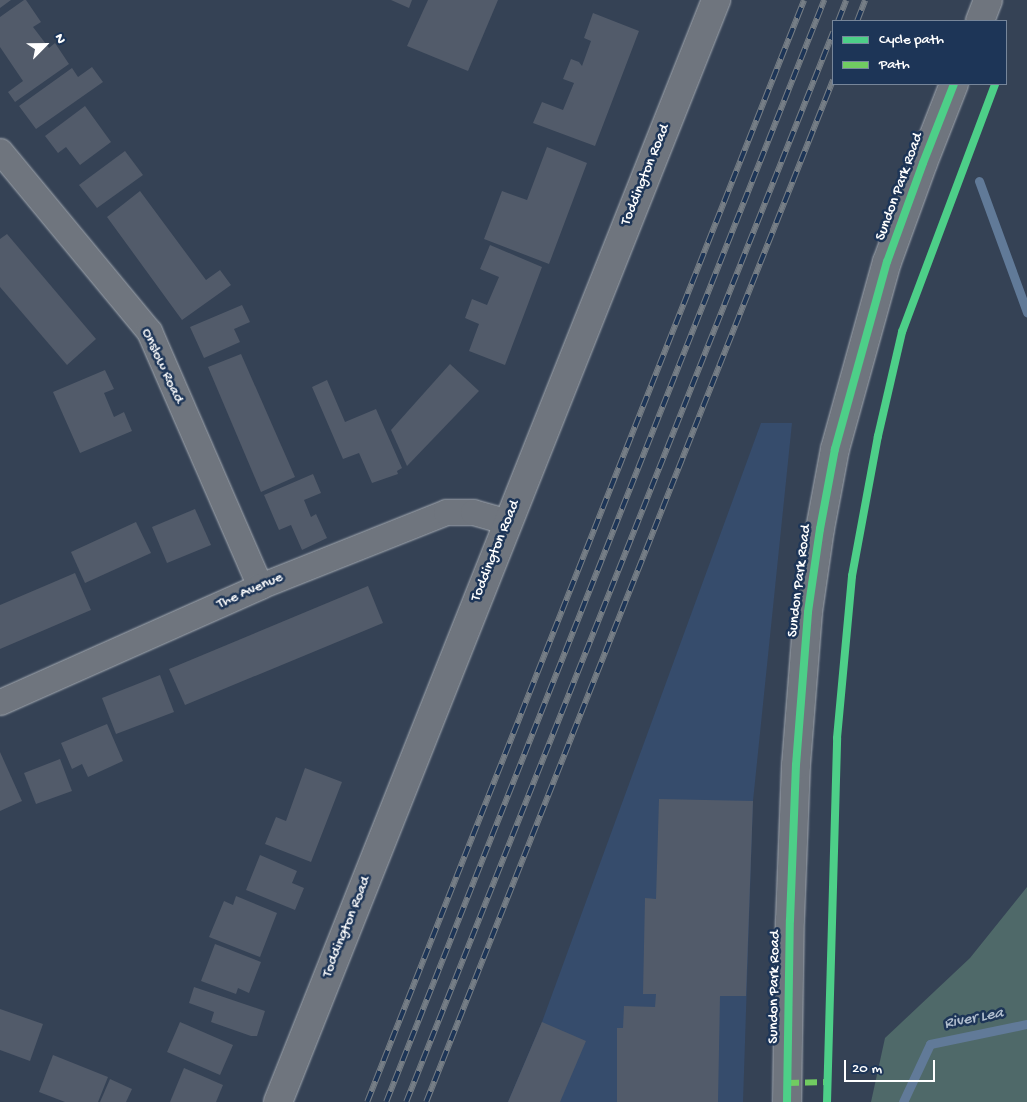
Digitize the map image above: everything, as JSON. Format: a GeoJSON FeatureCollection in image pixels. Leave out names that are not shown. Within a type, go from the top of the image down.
{"type":"FeatureCollection","features":[{"type":"Feature","properties":{"kind":"main road","name":"Toddington Road"},"geometry":{"type":"LineString","coordinates":[[278,1102],[716,0]]}},
{"type":"Feature","properties":{"kind":"main road"},"geometry":{"type":"LineString","coordinates":[[980,20],[988,0]]}},
{"type":"Feature","properties":{"kind":"main road","name":"Sundon Park Road"},"geometry":{"type":"LineString","coordinates":[[787,1102],[790,920],[796,765],[808,612],[820,529],[835,449],[887,262],[954,85]]}},
{"type":"Feature","properties":{"kind":"street","name":"Onslow Road"},"geometry":{"type":"LineString","coordinates":[[0,151],[149,331],[260,586]]}},
{"type":"Feature","properties":{"kind":"street","name":"The Avenue"},"geometry":{"type":"LineString","coordinates":[[0,702],[260,586],[446,512],[473,512],[507,522]]}},
{"type":"Feature","properties":{"kind":"shaded area"},"geometry":{"type":"Polygon","coordinates":[[[761,423],[792,423],[753,801],[743,1102],[508,1102],[542,1022],[761,423]]]}},
{"type":"Feature","properties":{"kind":"green space"},"geometry":{"type":"Polygon","coordinates":[[[1027,887],[1027,1102],[871,1102],[885,1038],[970,958],[1027,887]]]}},
{"type":"Feature","properties":{"kind":"building"},"geometry":{"type":"Polygon","coordinates":[[[0,0],[11,0],[0,8],[0,0]]]}},
{"type":"Feature","properties":{"kind":"building"},"geometry":{"type":"Polygon","coordinates":[[[26,0],[41,22],[33,27],[49,48],[55,43],[69,64],[15,102],[8,92],[23,81],[0,47],[0,17],[26,0]]]}},
{"type":"Feature","properties":{"kind":"building"},"geometry":{"type":"Polygon","coordinates":[[[391,0],[412,0],[409,8],[391,0]]]}},
{"type":"Feature","properties":{"kind":"building"},"geometry":{"type":"Polygon","coordinates":[[[428,0],[498,0],[468,71],[407,46],[428,0]]]}},
{"type":"Feature","properties":{"kind":"building"},"geometry":{"type":"Polygon","coordinates":[[[593,13],[639,31],[595,146],[533,123],[542,102],[563,110],[574,83],[563,79],[571,59],[579,62],[582,66],[591,41],[584,38],[593,13]]]}},
{"type":"Feature","properties":{"kind":"building"},"geometry":{"type":"Polygon","coordinates":[[[92,67],[103,82],[36,129],[19,106],[72,68],[78,77],[92,67]]]}},
{"type":"Feature","properties":{"kind":"building"},"geometry":{"type":"Polygon","coordinates":[[[85,106],[111,142],[80,165],[66,147],[58,153],[45,136],[85,106]]]}},
{"type":"Feature","properties":{"kind":"building"},"geometry":{"type":"Polygon","coordinates":[[[547,147],[587,163],[549,264],[484,239],[502,191],[527,200],[547,147]]]}},
{"type":"Feature","properties":{"kind":"building"},"geometry":{"type":"Polygon","coordinates":[[[125,151],[143,175],[97,208],[79,185],[125,151]]]}},
{"type":"Feature","properties":{"kind":"building"},"geometry":{"type":"Polygon","coordinates":[[[140,191],[206,280],[220,270],[231,285],[182,320],[107,217],[140,191]]]}},
{"type":"Feature","properties":{"kind":"building"},"geometry":{"type":"Polygon","coordinates":[[[7,234],[96,339],[67,365],[0,287],[0,239],[7,234]]]}},
{"type":"Feature","properties":{"kind":"building"},"geometry":{"type":"Polygon","coordinates":[[[490,245],[542,267],[505,365],[469,351],[479,324],[465,318],[472,299],[487,305],[499,277],[480,269],[490,245]]]}},
{"type":"Feature","properties":{"kind":"building"},"geometry":{"type":"Polygon","coordinates":[[[242,305],[250,322],[234,329],[240,342],[204,358],[190,327],[242,305]]]}},
{"type":"Feature","properties":{"kind":"building"},"geometry":{"type":"Polygon","coordinates":[[[241,354],[295,477],[261,492],[208,367],[241,354]]]}},
{"type":"Feature","properties":{"kind":"building"},"geometry":{"type":"Polygon","coordinates":[[[450,364],[479,391],[407,466],[391,430],[450,364]]]}},
{"type":"Feature","properties":{"kind":"building"},"geometry":{"type":"Polygon","coordinates":[[[105,370],[114,389],[104,393],[114,417],[124,412],[132,431],[80,453],[53,392],[105,370]]]}},
{"type":"Feature","properties":{"kind":"building"},"geometry":{"type":"Polygon","coordinates":[[[327,380],[345,422],[376,409],[402,468],[397,471],[398,474],[372,483],[359,453],[343,459],[312,387],[327,380]]]}},
{"type":"Feature","properties":{"kind":"building"},"geometry":{"type":"Polygon","coordinates":[[[313,474],[321,493],[304,500],[311,517],[316,514],[327,538],[302,550],[291,525],[279,530],[264,495],[313,474]]]}},
{"type":"Feature","properties":{"kind":"building"},"geometry":{"type":"Polygon","coordinates":[[[195,509],[211,545],[167,563],[152,527],[195,509]]]}},
{"type":"Feature","properties":{"kind":"building"},"geometry":{"type":"Polygon","coordinates":[[[136,522],[151,553],[85,583],[71,552],[136,522]]]}},
{"type":"Feature","properties":{"kind":"building"},"geometry":{"type":"Polygon","coordinates":[[[75,573],[91,610],[0,649],[0,605],[75,573]]]}},
{"type":"Feature","properties":{"kind":"building"},"geometry":{"type":"Polygon","coordinates":[[[368,586],[383,623],[185,705],[169,669],[368,586]]]}},
{"type":"Feature","properties":{"kind":"building"},"geometry":{"type":"Polygon","coordinates":[[[160,675],[174,712],[116,734],[102,698],[160,675]]]}},
{"type":"Feature","properties":{"kind":"building"},"geometry":{"type":"Polygon","coordinates":[[[107,724],[123,761],[88,777],[82,764],[72,769],[61,743],[107,724]]]}},
{"type":"Feature","properties":{"kind":"building"},"geometry":{"type":"Polygon","coordinates":[[[0,752],[22,801],[0,811],[0,752]]]}},
{"type":"Feature","properties":{"kind":"building"},"geometry":{"type":"Polygon","coordinates":[[[60,759],[72,791],[36,804],[24,773],[60,759]]]}},
{"type":"Feature","properties":{"kind":"building"},"geometry":{"type":"Polygon","coordinates":[[[305,768],[342,782],[311,862],[265,844],[276,817],[286,821],[305,768]]]}},
{"type":"Feature","properties":{"kind":"building"},"geometry":{"type":"Polygon","coordinates":[[[659,799],[753,801],[746,996],[720,996],[718,1102],[617,1102],[617,1028],[623,1028],[624,1006],[655,1007],[656,994],[643,994],[645,898],[656,899],[659,799]]]}},
{"type":"Feature","properties":{"kind":"building"},"geometry":{"type":"Polygon","coordinates":[[[260,855],[297,871],[292,883],[304,888],[295,910],[246,890],[260,855]]]}},
{"type":"Feature","properties":{"kind":"building"},"geometry":{"type":"Polygon","coordinates":[[[236,896],[277,913],[260,957],[209,937],[224,901],[233,905],[236,896]]]}},
{"type":"Feature","properties":{"kind":"building"},"geometry":{"type":"Polygon","coordinates":[[[215,944],[261,962],[249,993],[238,988],[236,994],[201,981],[215,944]]]}},
{"type":"Feature","properties":{"kind":"building"},"geometry":{"type":"Polygon","coordinates":[[[194,987],[265,1011],[257,1036],[251,1036],[211,1022],[214,1012],[189,1003],[194,987]]]}},
{"type":"Feature","properties":{"kind":"building"},"geometry":{"type":"Polygon","coordinates":[[[0,1009],[43,1024],[30,1061],[0,1050],[0,1009]]]}},
{"type":"Feature","properties":{"kind":"building"},"geometry":{"type":"Polygon","coordinates":[[[180,1022],[233,1045],[220,1075],[167,1052],[180,1022]]]}},
{"type":"Feature","properties":{"kind":"building"},"geometry":{"type":"Polygon","coordinates":[[[542,1022],[586,1041],[560,1102],[508,1102],[542,1022]]]}},
{"type":"Feature","properties":{"kind":"building"},"geometry":{"type":"Polygon","coordinates":[[[53,1055],[108,1077],[98,1102],[65,1102],[39,1092],[53,1055]]]}},
{"type":"Feature","properties":{"kind":"building"},"geometry":{"type":"Polygon","coordinates":[[[184,1068],[223,1085],[216,1102],[170,1102],[184,1068]]]}},
{"type":"Feature","properties":{"kind":"building"},"geometry":{"type":"Polygon","coordinates":[[[110,1079],[132,1089],[126,1102],[100,1102],[110,1079]]]}},
{"type":"Feature","properties":{"kind":"waterway"},"geometry":{"type":"LineString","coordinates":[[979,181],[1027,312]]}},
{"type":"Feature","properties":{"kind":"waterway","name":"River Lea"},"geometry":{"type":"LineString","coordinates":[[903,1102],[930,1044],[1027,1024]]}},
{"type":"Feature","properties":{"kind":"railway"},"geometry":{"type":"LineString","coordinates":[[367,1102],[804,0]]}},
{"type":"Feature","properties":{"kind":"railway"},"geometry":{"type":"LineString","coordinates":[[386,1102],[824,0]]}},
{"type":"Feature","properties":{"kind":"railway"},"geometry":{"type":"LineString","coordinates":[[838,20],[846,0]]}},
{"type":"Feature","properties":{"kind":"railway"},"geometry":{"type":"LineString","coordinates":[[857,20],[865,0]]}},
{"type":"Feature","properties":{"kind":"railway"},"geometry":{"type":"LineString","coordinates":[[406,1102],[832,35]]}},
{"type":"Feature","properties":{"kind":"railway"},"geometry":{"type":"LineString","coordinates":[[426,1102],[832,83]]}},
{"type":"Feature","properties":{"kind":"marked path"},"geometry":{"type":"LineString","coordinates":[[787,1083],[828,1082]]}},
{"type":"Feature","properties":{"kind":"cycle path"},"geometry":{"type":"LineString","coordinates":[[787,1102],[790,920],[796,765],[808,612],[820,529],[835,449],[887,262],[954,85]]}},
{"type":"Feature","properties":{"kind":"cycle path"},"geometry":{"type":"LineString","coordinates":[[827,1102],[837,738],[852,576],[878,436],[902,332],[995,85]]}}]}
